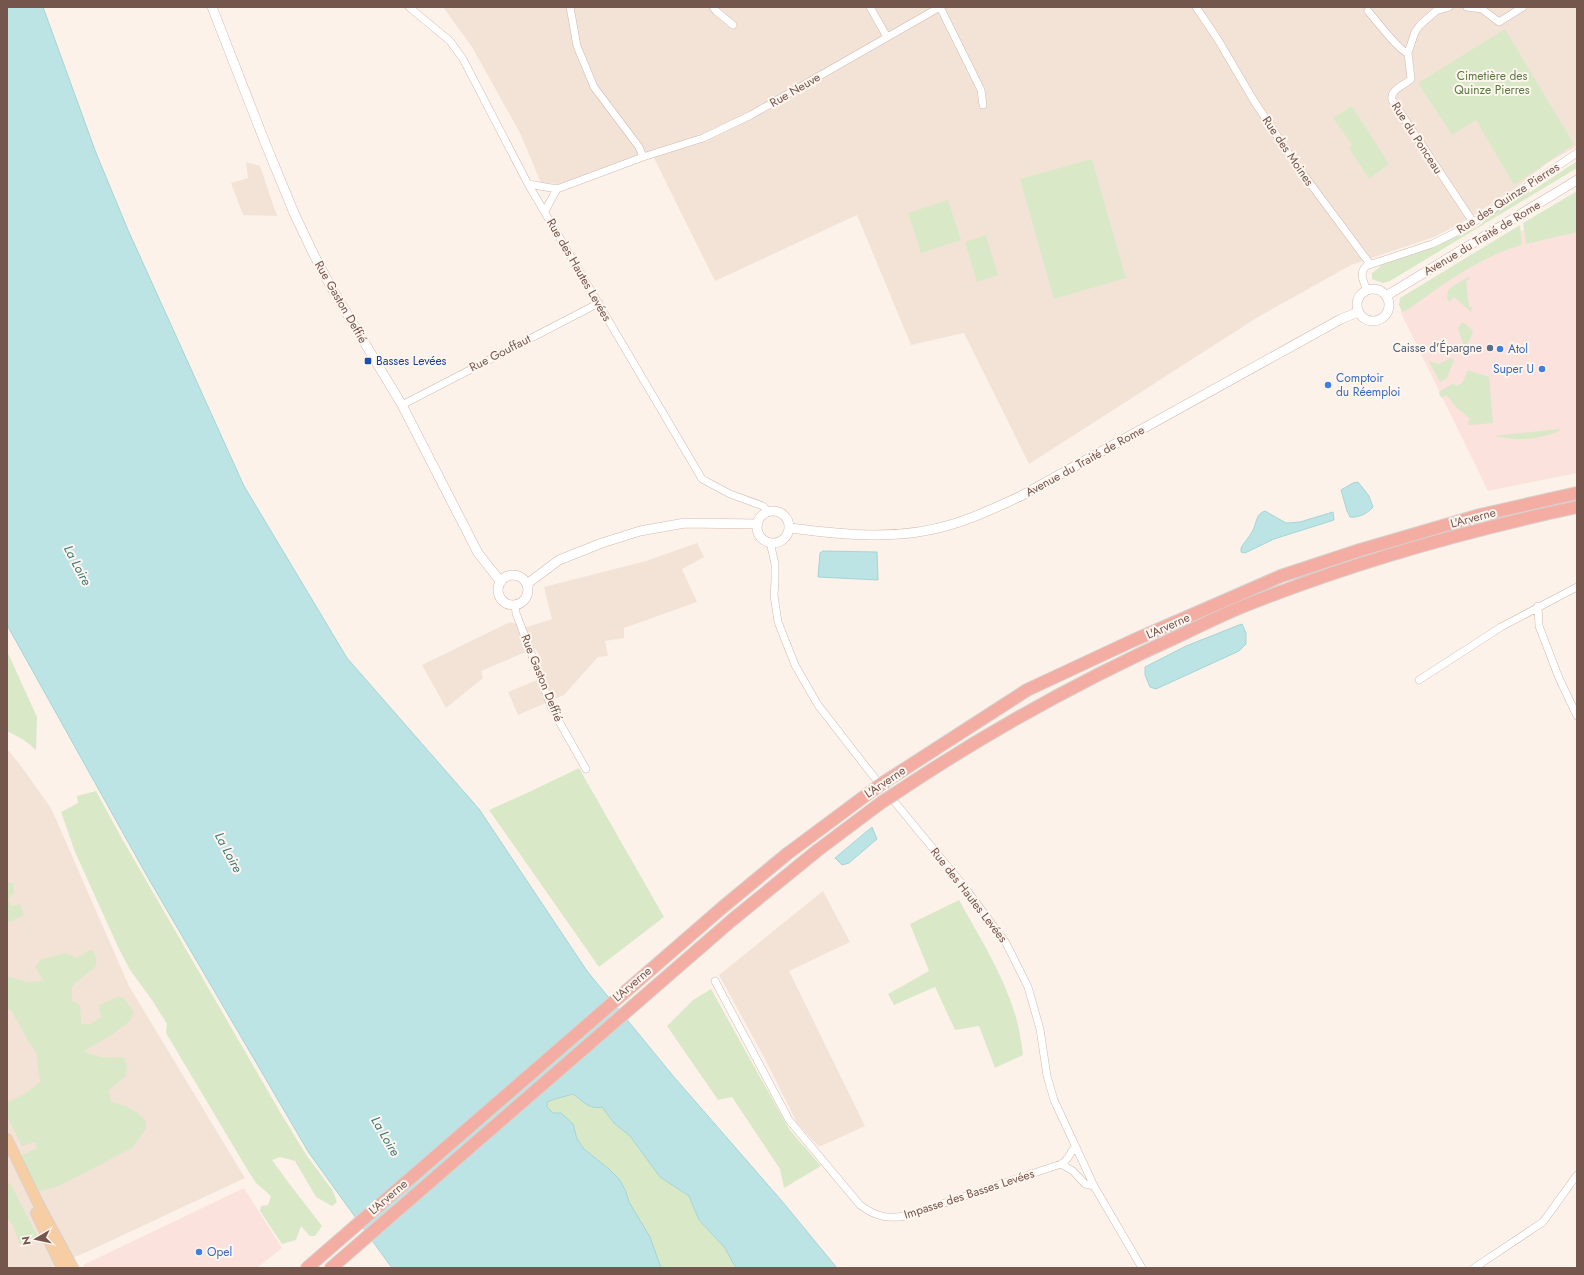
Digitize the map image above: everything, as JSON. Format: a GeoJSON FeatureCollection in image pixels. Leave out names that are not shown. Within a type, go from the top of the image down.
{"type":"FeatureCollection","features":[{"type":"Feature","properties":{"kind":"highway","name":"L'Arverne"},"geometry":{"type":"LineString","coordinates":[[307,1268],[640,978],[765,872],[873,790],[1027,690],[1139,638],[1281,576],[1360,550],[1480,515],[1577,493]]}},
{"type":"Feature","properties":{"kind":"highway","name":"L'Arverne"},"geometry":{"type":"LineString","coordinates":[[331,1268],[769,888],[882,802],[952,757],[1032,709],[1139,654],[1244,606],[1364,563],[1483,529],[1577,507]]}},
{"type":"Feature","properties":{"kind":"main road","name":"Rue Gaston Deffié"},"geometry":{"type":"LineString","coordinates":[[212,7],[294,213],[331,287],[402,405],[478,553],[501,582]]}},
{"type":"Feature","properties":{"kind":"main road","name":"Avenue du Traité de Rome"},"geometry":{"type":"LineString","coordinates":[[1386,296],[1577,180]]}},
{"type":"Feature","properties":{"kind":"main road"},"geometry":{"type":"LineString","coordinates":[[1367,290],[1379,290],[1386,296],[1389,302],[1389,308],[1382,318],[1371,321],[1358,312],[1358,299],[1360,295],[1367,290]]}},
{"type":"Feature","properties":{"kind":"main road","name":"Avenue du Traité de Rome"},"geometry":{"type":"LineString","coordinates":[[790,528],[863,536],[898,534],[953,524],[1021,496],[1342,319],[1358,312]]}},
{"type":"Feature","properties":{"kind":"main road"},"geometry":{"type":"LineString","coordinates":[[778,511],[783,514],[789,522],[790,528],[783,540],[774,543],[770,542],[759,533],[758,524],[761,516],[768,512],[778,511]]}},
{"type":"Feature","properties":{"kind":"main road"},"geometry":{"type":"LineString","coordinates":[[527,584],[560,560],[602,543],[640,531],[686,522],[758,524]]}},
{"type":"Feature","properties":{"kind":"main road"},"geometry":{"type":"LineString","coordinates":[[506,577],[521,577],[527,584],[528,590],[526,597],[521,603],[515,605],[507,604],[501,599],[499,590],[501,582],[506,577]]}},
{"type":"Feature","properties":{"kind":"main road"},"geometry":{"type":"LineString","coordinates":[[7,1139],[37,1201],[73,1268]]}},
{"type":"Feature","properties":{"kind":"main road"},"geometry":{"type":"LineString","coordinates":[[7,1152],[60,1267]]}},
{"type":"Feature","properties":{"kind":"street"},"geometry":{"type":"LineString","coordinates":[[570,7],[577,46],[594,87],[643,157]]}},
{"type":"Feature","properties":{"kind":"street"},"geometry":{"type":"LineString","coordinates":[[713,7],[732,25]]}},
{"type":"Feature","properties":{"kind":"street"},"geometry":{"type":"LineString","coordinates":[[870,7],[886,37]]}},
{"type":"Feature","properties":{"kind":"street"},"geometry":{"type":"LineString","coordinates":[[940,7],[981,90],[983,105]]}},
{"type":"Feature","properties":{"kind":"street","name":"Rue Neuve"},"geometry":{"type":"LineString","coordinates":[[557,189],[643,157],[703,138],[752,115],[940,7]]}},
{"type":"Feature","properties":{"kind":"street","name":"Rue des Moines"},"geometry":{"type":"LineString","coordinates":[[1196,7],[1254,101],[1295,163],[1372,264]]}},
{"type":"Feature","properties":{"kind":"street","name":"Rue du Ponceau"},"geometry":{"type":"LineString","coordinates":[[1449,7],[1436,11],[1420,25],[1411,40],[1408,53],[1411,79],[1393,92],[1391,97],[1473,222]]}},
{"type":"Feature","properties":{"kind":"street"},"geometry":{"type":"LineString","coordinates":[[1468,7],[1484,8],[1499,22],[1523,7]]}},
{"type":"Feature","properties":{"kind":"street","name":"Rue des Hautes Levées"},"geometry":{"type":"LineString","coordinates":[[411,8],[450,41],[463,59],[528,184],[702,479],[730,494],[763,506],[768,512]]}},
{"type":"Feature","properties":{"kind":"street"},"geometry":{"type":"LineString","coordinates":[[1368,11],[1399,47],[1405,53],[1408,53]]}},
{"type":"Feature","properties":{"kind":"street","name":"Rue des Quinze Pierres"},"geometry":{"type":"LineString","coordinates":[[1372,264],[1432,244],[1465,228],[1577,153]]}},
{"type":"Feature","properties":{"kind":"street"},"geometry":{"type":"LineString","coordinates":[[528,184],[557,189],[544,211]]}},
{"type":"Feature","properties":{"kind":"street"},"geometry":{"type":"LineString","coordinates":[[1367,290],[1363,281],[1362,272],[1364,268],[1372,264]]}},
{"type":"Feature","properties":{"kind":"street","name":"Rue Gouffaut"},"geometry":{"type":"LineString","coordinates":[[402,405],[598,302]]}},
{"type":"Feature","properties":{"kind":"street","name":"Rue des Hautes Levées"},"geometry":{"type":"LineString","coordinates":[[770,542],[774,564],[774,595],[778,622],[795,665],[818,705],[870,772],[963,885],[1006,943],[1028,987],[1040,1029],[1050,1088],[1054,1100],[1094,1186],[1142,1268]]}},
{"type":"Feature","properties":{"kind":"street"},"geometry":{"type":"LineString","coordinates":[[1419,680],[1500,627],[1577,587]]}},
{"type":"Feature","properties":{"kind":"street","name":"Rue Gaston Deffié"},"geometry":{"type":"LineString","coordinates":[[515,605],[516,613],[552,709],[586,769]]}},
{"type":"Feature","properties":{"kind":"street"},"geometry":{"type":"LineString","coordinates":[[1538,606],[1539,626],[1559,678],[1577,716]]}},
{"type":"Feature","properties":{"kind":"street","name":"Impasse des Basses Levées"},"geometry":{"type":"LineString","coordinates":[[716,981],[790,1120],[860,1205],[872,1214],[887,1218],[906,1216],[1061,1164]]}},
{"type":"Feature","properties":{"kind":"street"},"geometry":{"type":"LineString","coordinates":[[1061,1164],[1067,1161],[1073,1148],[1076,1147]]}},
{"type":"Feature","properties":{"kind":"street"},"geometry":{"type":"LineString","coordinates":[[1061,1164],[1073,1170],[1085,1184],[1094,1186]]}},
{"type":"Feature","properties":{"kind":"street"},"geometry":{"type":"LineString","coordinates":[[1474,1268],[1543,1222],[1577,1175]]}},
{"type":"Feature","properties":{"kind":"shaded area"},"geometry":{"type":"Polygon","coordinates":[[[443,7],[1577,7],[1577,146],[1547,163],[1516,188],[1460,224],[1434,237],[1351,265],[1258,317],[1029,464],[964,333],[911,345],[857,215],[715,281],[651,152],[560,184],[541,183],[520,133],[472,47],[443,7]]]}},
{"type":"Feature","properties":{"kind":"shaded area"},"geometry":{"type":"Polygon","coordinates":[[[246,162],[260,166],[277,216],[243,215],[231,183],[248,178],[246,162]]]}},
{"type":"Feature","properties":{"kind":"shaded area"},"geometry":{"type":"Polygon","coordinates":[[[1577,196],[1577,473],[1488,491],[1401,313],[1402,306],[1577,196]]]}},
{"type":"Feature","properties":{"kind":"shaded area"},"geometry":{"type":"Polygon","coordinates":[[[697,543],[704,557],[682,569],[697,602],[624,628],[624,638],[605,641],[608,656],[598,657],[564,695],[518,715],[508,692],[542,678],[536,661],[539,655],[535,648],[481,671],[483,678],[446,708],[422,665],[510,622],[527,627],[552,619],[544,587],[646,561],[697,543]]]}},
{"type":"Feature","properties":{"kind":"shaded area"},"geometry":{"type":"Polygon","coordinates":[[[7,750],[21,766],[51,808],[129,986],[245,1178],[49,1268],[7,1268],[7,750]]]}},
{"type":"Feature","properties":{"kind":"shaded area"},"geometry":{"type":"Polygon","coordinates":[[[823,891],[850,942],[789,971],[865,1126],[819,1147],[797,1123],[765,1059],[719,975],[823,891]]]}},
{"type":"Feature","properties":{"kind":"shaded area"},"geometry":{"type":"Polygon","coordinates":[[[244,1188],[282,1248],[257,1268],[84,1268],[83,1265],[244,1188]]]}},
{"type":"Feature","properties":{"kind":"green space","name":"Cimetière des Quinze Pierres"},"geometry":{"type":"Polygon","coordinates":[[[1505,29],[1574,144],[1514,185],[1476,120],[1452,135],[1418,83],[1505,29]]]}},
{"type":"Feature","properties":{"kind":"green space"},"geometry":{"type":"Polygon","coordinates":[[[1352,106],[1389,164],[1369,179],[1349,148],[1352,145],[1333,118],[1352,106]]]}},
{"type":"Feature","properties":{"kind":"green space"},"geometry":{"type":"Polygon","coordinates":[[[1092,159],[1126,278],[1054,299],[1020,179],[1092,159]]]}},
{"type":"Feature","properties":{"kind":"green space"},"geometry":{"type":"Polygon","coordinates":[[[1577,161],[1577,168],[1390,281],[1383,283],[1372,279],[1372,273],[1380,267],[1380,264],[1476,228],[1490,214],[1529,187],[1529,193],[1577,161]]]}},
{"type":"Feature","properties":{"kind":"green space"},"geometry":{"type":"Polygon","coordinates":[[[1577,191],[1577,232],[1526,244],[1523,223],[1577,191]]]}},
{"type":"Feature","properties":{"kind":"green space"},"geometry":{"type":"Polygon","coordinates":[[[948,200],[961,240],[921,253],[908,213],[948,200]]]}},
{"type":"Feature","properties":{"kind":"green space"},"geometry":{"type":"Polygon","coordinates":[[[1520,225],[1522,245],[1491,256],[1449,280],[1409,309],[1402,312],[1399,305],[1400,298],[1520,225]]]}},
{"type":"Feature","properties":{"kind":"green space"},"geometry":{"type":"Polygon","coordinates":[[[986,235],[998,275],[977,282],[965,242],[986,235]]]}},
{"type":"Feature","properties":{"kind":"green space"},"geometry":{"type":"Polygon","coordinates":[[[1468,277],[1471,279],[1466,280],[1469,307],[1472,307],[1471,312],[1454,297],[1449,302],[1447,298],[1450,288],[1468,277]]]}},
{"type":"Feature","properties":{"kind":"green space"},"geometry":{"type":"Polygon","coordinates":[[[1461,323],[1464,323],[1473,331],[1469,342],[1464,346],[1458,329],[1461,323]]]}},
{"type":"Feature","properties":{"kind":"green space"},"geometry":{"type":"Polygon","coordinates":[[[1451,358],[1454,360],[1447,378],[1440,382],[1429,361],[1439,364],[1451,358]]]}},
{"type":"Feature","properties":{"kind":"green space"},"geometry":{"type":"Polygon","coordinates":[[[1468,370],[1489,377],[1493,423],[1467,424],[1470,419],[1457,408],[1446,395],[1442,398],[1439,394],[1440,391],[1454,383],[1456,386],[1462,383],[1468,370]]]}},
{"type":"Feature","properties":{"kind":"green space"},"geometry":{"type":"Polygon","coordinates":[[[1559,429],[1560,431],[1552,434],[1528,439],[1511,439],[1494,436],[1559,429]]]}},
{"type":"Feature","properties":{"kind":"green space"},"geometry":{"type":"Polygon","coordinates":[[[7,651],[37,717],[36,750],[24,740],[7,731],[7,651]]]}},
{"type":"Feature","properties":{"kind":"green space"},"geometry":{"type":"Polygon","coordinates":[[[579,768],[664,917],[599,967],[489,810],[579,768]]]}},
{"type":"Feature","properties":{"kind":"green space"},"geometry":{"type":"Polygon","coordinates":[[[96,791],[280,1112],[307,1156],[333,1191],[337,1202],[332,1206],[316,1197],[295,1161],[280,1157],[272,1160],[322,1226],[315,1236],[310,1236],[301,1226],[296,1240],[282,1244],[260,1211],[261,1206],[268,1205],[271,1196],[256,1183],[250,1174],[166,1033],[167,1024],[130,970],[118,947],[75,852],[61,812],[78,803],[77,796],[96,791]]]}},
{"type":"Feature","properties":{"kind":"green space"},"geometry":{"type":"Polygon","coordinates":[[[7,883],[13,883],[14,893],[8,899],[12,906],[20,904],[24,915],[7,923],[7,883]]]}},
{"type":"Feature","properties":{"kind":"green space"},"geometry":{"type":"Polygon","coordinates":[[[959,900],[1000,976],[1018,1025],[1023,1055],[995,1068],[979,1026],[955,1030],[935,987],[894,1005],[888,994],[929,971],[910,924],[959,900]]]}},
{"type":"Feature","properties":{"kind":"green space"},"geometry":{"type":"Polygon","coordinates":[[[92,949],[96,957],[96,966],[72,986],[72,1000],[80,1005],[81,1024],[89,1024],[101,1018],[99,1005],[119,996],[124,998],[134,1012],[130,1021],[113,1034],[84,1051],[103,1057],[123,1057],[127,1065],[126,1076],[109,1090],[111,1102],[126,1106],[138,1114],[146,1121],[146,1129],[132,1148],[59,1186],[37,1192],[20,1156],[37,1148],[35,1142],[22,1146],[7,1116],[7,1103],[29,1091],[40,1082],[36,1052],[28,1041],[11,1010],[7,1009],[7,976],[27,982],[43,981],[35,966],[42,959],[66,953],[76,958],[92,949]]]}},
{"type":"Feature","properties":{"kind":"green space"},"geometry":{"type":"Polygon","coordinates":[[[711,989],[789,1129],[821,1166],[784,1188],[780,1169],[732,1097],[718,1100],[667,1026],[693,1000],[711,989]]]}},
{"type":"Feature","properties":{"kind":"green space"},"geometry":{"type":"Polygon","coordinates":[[[573,1094],[585,1103],[602,1107],[614,1123],[630,1136],[660,1177],[689,1196],[699,1220],[725,1248],[737,1268],[661,1268],[639,1219],[629,1202],[626,1192],[609,1169],[584,1149],[577,1139],[573,1124],[553,1113],[547,1107],[547,1102],[573,1094]]]}},
{"type":"Feature","properties":{"kind":"green space"},"geometry":{"type":"Polygon","coordinates":[[[10,1183],[38,1237],[20,1245],[13,1226],[7,1218],[7,1184],[10,1183]]]}},
{"type":"Feature","properties":{"kind":"water","name":"La Loire"},"geometry":{"type":"Polygon","coordinates":[[[7,7],[43,7],[96,153],[128,230],[244,486],[347,658],[479,809],[587,971],[674,1077],[781,1200],[837,1268],[737,1268],[725,1248],[699,1220],[689,1196],[660,1177],[630,1136],[614,1123],[602,1107],[597,1108],[590,1106],[573,1094],[547,1102],[547,1107],[553,1113],[561,1113],[573,1124],[577,1139],[584,1149],[620,1180],[629,1202],[650,1237],[661,1268],[392,1268],[309,1153],[147,876],[7,625],[7,7]]]}},
{"type":"Feature","properties":{"kind":"water"},"geometry":{"type":"Polygon","coordinates":[[[1358,482],[1369,496],[1373,507],[1362,515],[1350,517],[1341,490],[1353,483],[1358,482]]]}},
{"type":"Feature","properties":{"kind":"water"},"geometry":{"type":"Polygon","coordinates":[[[1265,511],[1286,523],[1300,522],[1333,512],[1334,520],[1274,539],[1245,553],[1241,552],[1241,548],[1254,529],[1259,514],[1265,511]]]}},
{"type":"Feature","properties":{"kind":"water"},"geometry":{"type":"Polygon","coordinates":[[[823,551],[877,552],[878,580],[818,577],[820,553],[823,551]]]}},
{"type":"Feature","properties":{"kind":"water"},"geometry":{"type":"Polygon","coordinates":[[[1242,624],[1246,633],[1246,644],[1239,651],[1156,689],[1150,687],[1145,675],[1145,667],[1186,646],[1242,624]]]}},
{"type":"Feature","properties":{"kind":"water"},"geometry":{"type":"Polygon","coordinates":[[[872,827],[877,839],[849,863],[842,865],[835,858],[872,827]]]}},
{"type":"Feature","properties":{"kind":"place","name":"Caisse d'Épargne"},"geometry":{"type":"Point","coordinates":[1490,348]}},
{"type":"Feature","properties":{"kind":"place","name":"Atol"},"geometry":{"type":"Point","coordinates":[1500,349]}},
{"type":"Feature","properties":{"kind":"place","name":"Basses Levées"},"geometry":{"type":"Point","coordinates":[368,361]}},
{"type":"Feature","properties":{"kind":"place","name":"Super U"},"geometry":{"type":"Point","coordinates":[1542,369]}},
{"type":"Feature","properties":{"kind":"place","name":"Comptoir du Réemploi"},"geometry":{"type":"Point","coordinates":[1328,385]}},
{"type":"Feature","properties":{"kind":"place","name":"Opel"},"geometry":{"type":"Point","coordinates":[199,1252]}}]}
